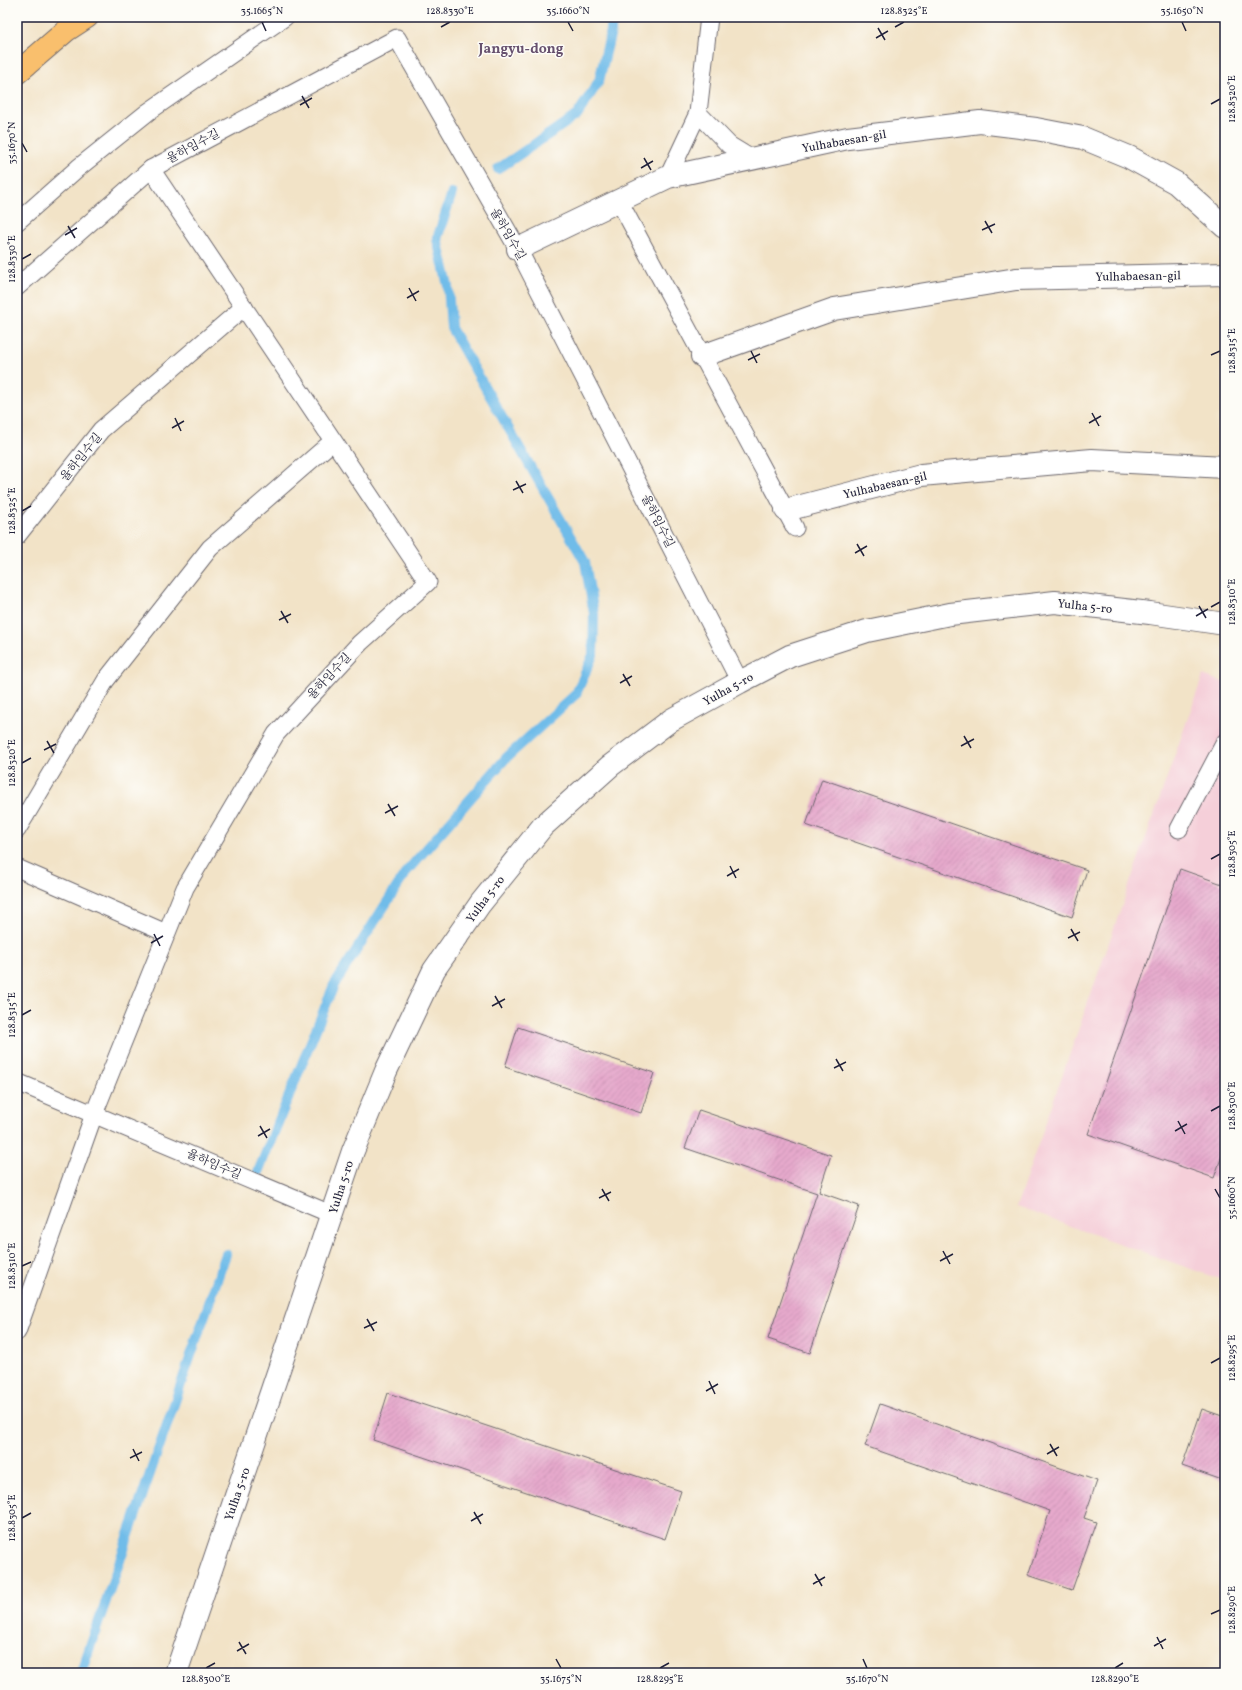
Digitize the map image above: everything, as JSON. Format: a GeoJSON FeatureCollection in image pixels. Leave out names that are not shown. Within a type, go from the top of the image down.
{"type":"FeatureCollection","features":[{"type":"Feature","properties":{"kind":"highway"},"geometry":{"type":"LineString","coordinates":[[17,73],[67,30],[87,17]]}},
{"type":"Feature","properties":{"kind":"street","name":"Yulhabaesan-gil"},"geometry":{"type":"LineString","coordinates":[[619,201],[668,177],[848,138],[980,122],[1036,129],[1083,138],[1128,157],[1176,183],[1225,227]]}},
{"type":"Feature","properties":{"kind":"street"},"geometry":{"type":"LineString","coordinates":[[518,249],[619,201]]}},
{"type":"Feature","properties":{"kind":"street","name":"Yulhabaesan-gil"},"geometry":{"type":"LineString","coordinates":[[702,356],[834,309],[1016,279],[1225,274]]}},
{"type":"Feature","properties":{"kind":"street","name":"Yulhabaesan-gil"},"geometry":{"type":"LineString","coordinates":[[791,519],[921,475],[1092,460],[1225,468]]}},
{"type":"Feature","properties":{"kind":"street","name":"Yulha 5-ro"},"geometry":{"type":"LineString","coordinates":[[176,1673],[333,1215],[353,1152],[386,1071],[434,970],[480,904],[543,826],[610,766],[671,720],[790,656],[867,631],[957,613],[1055,602],[1150,613],[1225,624]]}},
{"type":"Feature","properties":{"kind":"lane"},"geometry":{"type":"LineString","coordinates":[[17,222],[78,168],[148,112],[285,17]]}},
{"type":"Feature","properties":{"kind":"lane"},"geometry":{"type":"LineString","coordinates":[[668,177],[698,113],[709,17]]}},
{"type":"Feature","properties":{"kind":"lane","name":"율하임수길"},"geometry":{"type":"LineString","coordinates":[[17,287],[151,168],[397,38],[518,249],[740,682]]}},
{"type":"Feature","properties":{"kind":"lane"},"geometry":{"type":"LineString","coordinates":[[698,113],[729,145],[752,159]]}},
{"type":"Feature","properties":{"kind":"lane","name":"율하임수길"},"geometry":{"type":"LineString","coordinates":[[17,1332],[23,1293],[185,888],[276,734],[360,643],[428,582],[151,168]]}},
{"type":"Feature","properties":{"kind":"lane","name":"Yulhabaesan-gil"},"geometry":{"type":"LineString","coordinates":[[619,201],[791,519]]}},
{"type":"Feature","properties":{"kind":"lane","name":"율하임수길"},"geometry":{"type":"LineString","coordinates":[[17,536],[102,430],[244,307]]}},
{"type":"Feature","properties":{"kind":"lane"},"geometry":{"type":"LineString","coordinates":[[17,830],[106,680],[210,548],[333,441]]}},
{"type":"Feature","properties":{"kind":"lane"},"geometry":{"type":"LineString","coordinates":[[1179,829],[1225,742]]}},
{"type":"Feature","properties":{"kind":"lane"},"geometry":{"type":"LineString","coordinates":[[17,868],[166,934]]}},
{"type":"Feature","properties":{"kind":"lane","name":"율하임수길"},"geometry":{"type":"LineString","coordinates":[[17,1082],[333,1215]]}},
{"type":"Feature","properties":{"kind":"shaded area"},"geometry":{"type":"Polygon","coordinates":[[[1203,675],[1225,683],[1225,1281],[1016,1207],[1203,675]]]}},
{"type":"Feature","properties":{"kind":"building"},"geometry":{"type":"Polygon","coordinates":[[[822,779],[1087,870],[1072,917],[806,825],[822,779]]]}},
{"type":"Feature","properties":{"kind":"building"},"geometry":{"type":"Polygon","coordinates":[[[1180,869],[1225,885],[1225,993],[1221,1003],[1225,1009],[1225,1147],[1214,1178],[1088,1134],[1180,869]]]}},
{"type":"Feature","properties":{"kind":"building"},"geometry":{"type":"Polygon","coordinates":[[[518,1027],[654,1073],[641,1113],[505,1067],[518,1027]]]}},
{"type":"Feature","properties":{"kind":"building"},"geometry":{"type":"Polygon","coordinates":[[[699,1110],[831,1155],[819,1192],[859,1206],[810,1353],[768,1339],[817,1193],[685,1148],[699,1110]]]}},
{"type":"Feature","properties":{"kind":"building"},"geometry":{"type":"Polygon","coordinates":[[[388,1393],[681,1491],[665,1539],[373,1440],[388,1393]]]}},
{"type":"Feature","properties":{"kind":"building"},"geometry":{"type":"Polygon","coordinates":[[[880,1404],[1097,1481],[1084,1518],[1096,1522],[1072,1590],[1028,1575],[1050,1511],[865,1446],[880,1404]]]}},
{"type":"Feature","properties":{"kind":"building"},"geometry":{"type":"Polygon","coordinates":[[[1202,1409],[1225,1417],[1225,1481],[1182,1466],[1202,1409]]]}},
{"type":"Feature","properties":{"kind":"waterway"},"geometry":{"type":"LineString","coordinates":[[498,169],[577,115],[599,81],[611,31],[612,17]]}},
{"type":"Feature","properties":{"kind":"waterway"},"geometry":{"type":"LineString","coordinates":[[258,1172],[334,985],[407,871],[506,758],[576,694],[593,655],[594,614],[585,562],[451,328],[448,286],[437,239],[452,193]]}},
{"type":"Feature","properties":{"kind":"waterway"},"geometry":{"type":"LineString","coordinates":[[81,1673],[226,1254]]}},
{"type":"Feature","properties":{"kind":"district","name":"Jangyu-dong"},"geometry":{"type":"Point","coordinates":[521,48]}}]}
